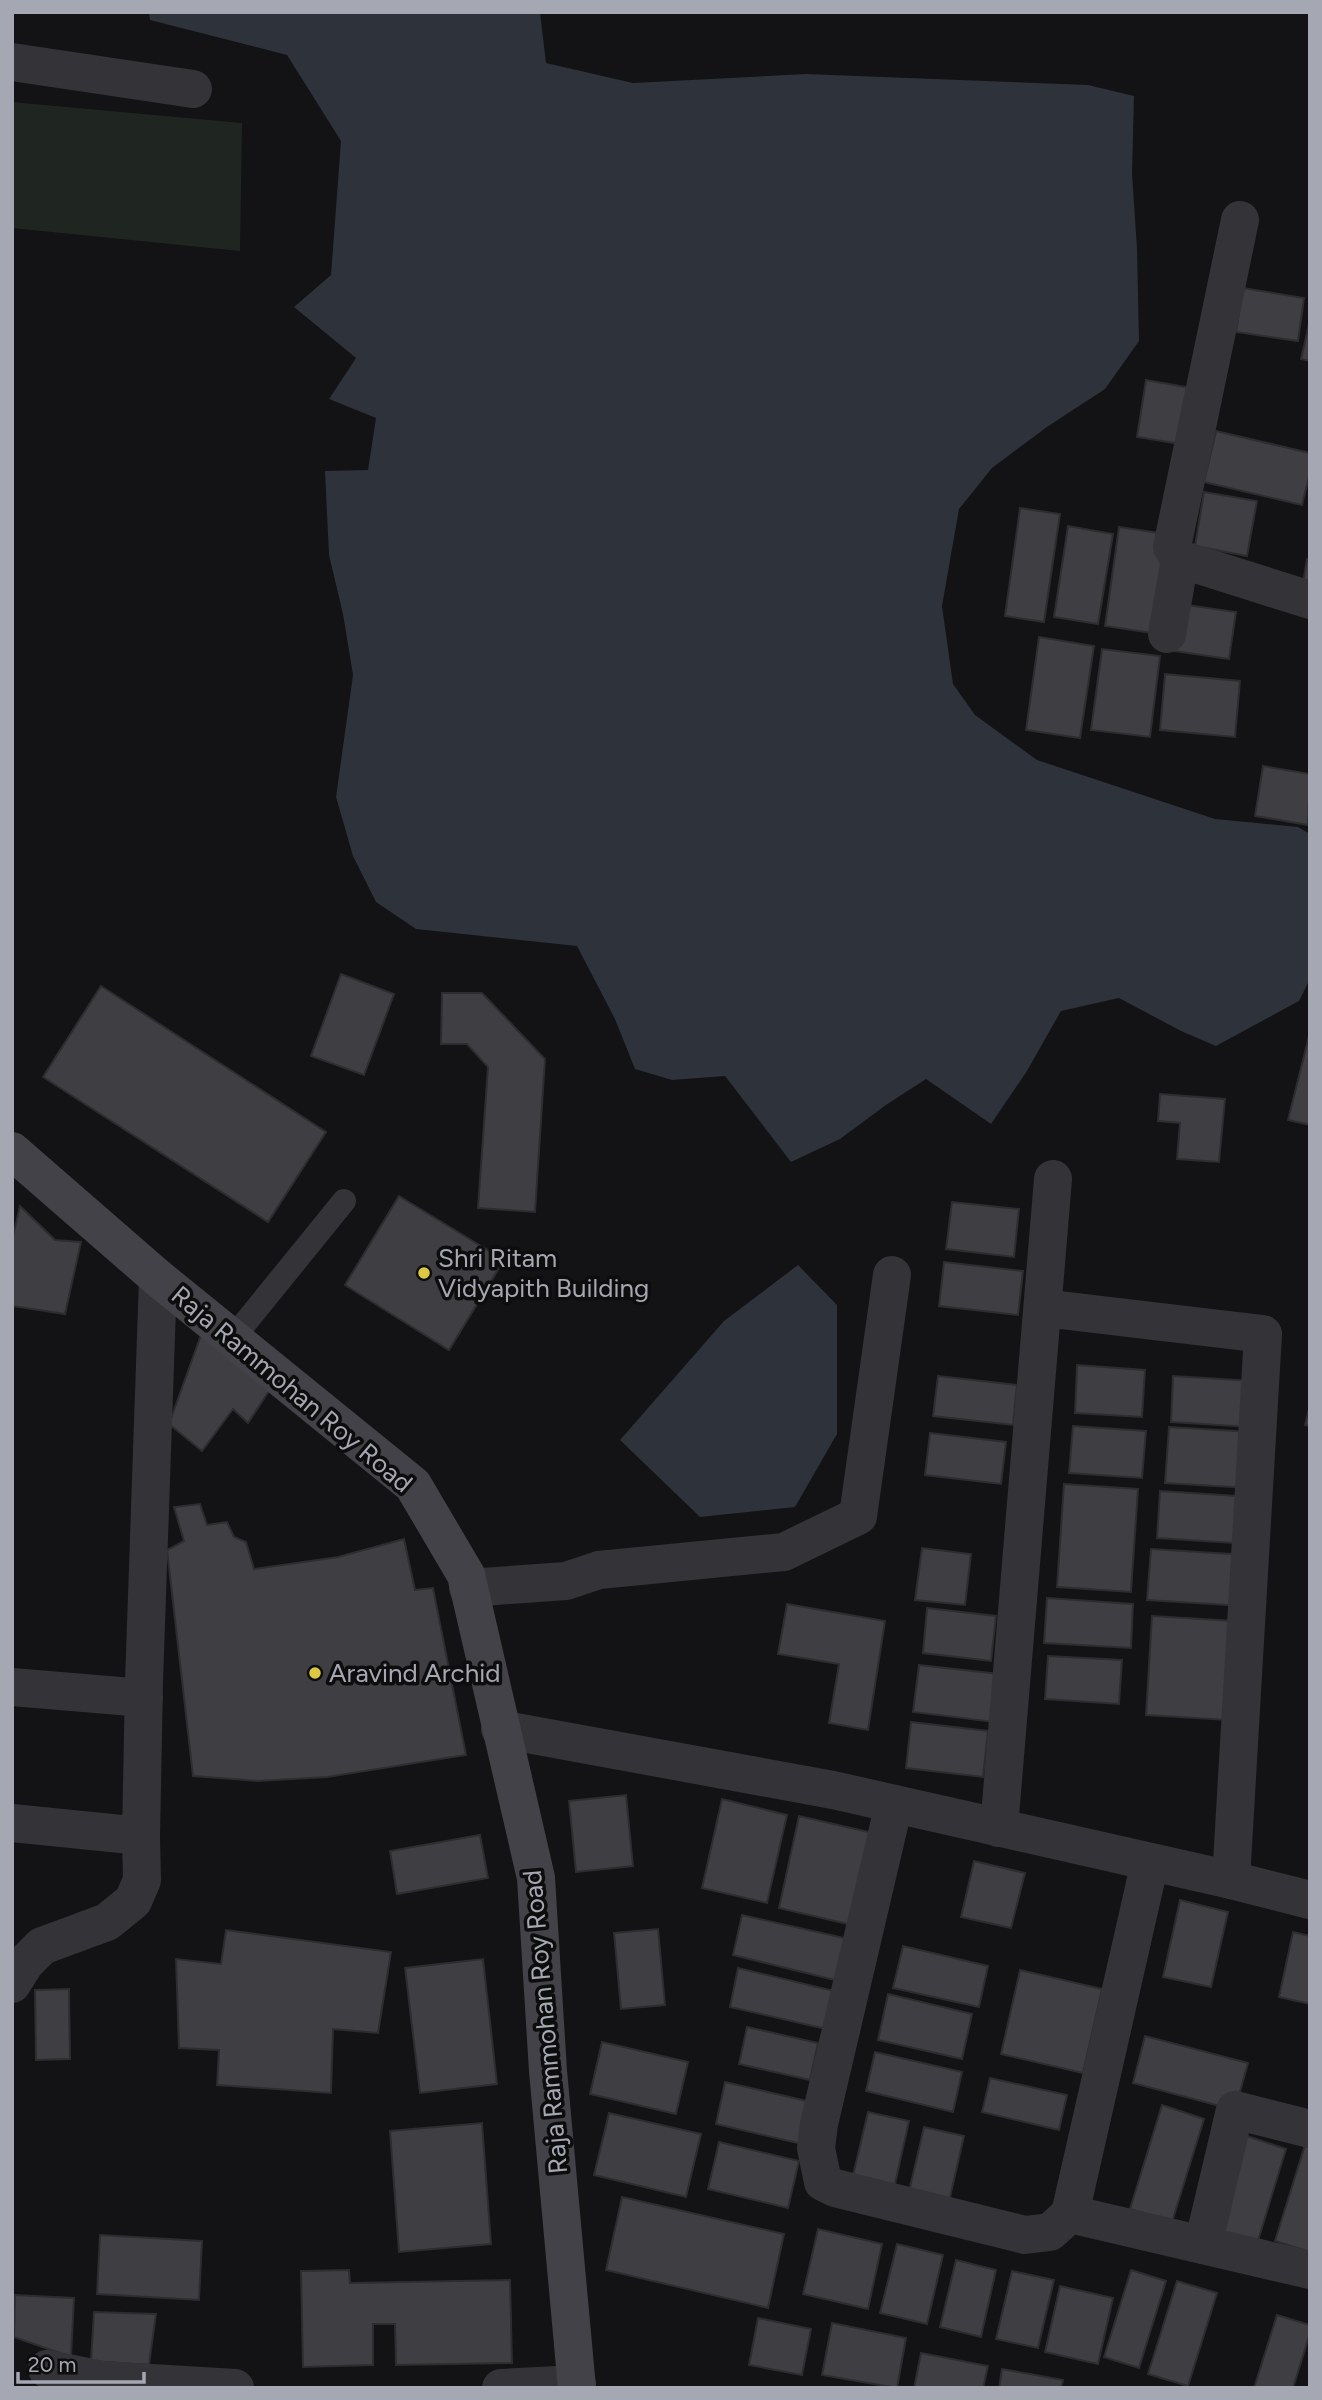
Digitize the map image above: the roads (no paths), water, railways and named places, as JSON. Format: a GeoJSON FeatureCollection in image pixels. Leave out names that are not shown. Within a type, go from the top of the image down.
{"type":"FeatureCollection","features":[{"type":"Feature","properties":{"kind":"main road","name":"Raja Rammohan Roy Road"},"geometry":{"type":"LineString","coordinates":[[12,1150],[158,1278],[413,1485],[466,1576],[536,1878],[548,2071],[577,2386]]}},
{"type":"Feature","properties":{"kind":"street"},"geometry":{"type":"LineString","coordinates":[[12,62],[193,89]]}},
{"type":"Feature","properties":{"kind":"street"},"geometry":{"type":"LineString","coordinates":[[1240,220],[1172,547],[1180,559],[1310,600]]}},
{"type":"Feature","properties":{"kind":"street"},"geometry":{"type":"LineString","coordinates":[[1167,635],[1180,559]]}},
{"type":"Feature","properties":{"kind":"street"},"geometry":{"type":"LineString","coordinates":[[999,1828],[1053,1179]]}},
{"type":"Feature","properties":{"kind":"street"},"geometry":{"type":"LineString","coordinates":[[468,1588],[566,1581],[599,1570],[784,1552],[858,1516],[892,1275]]}},
{"type":"Feature","properties":{"kind":"street"},"geometry":{"type":"LineString","coordinates":[[12,1984],[25,1963],[43,1946],[107,1922],[133,1901],[142,1880],[144,1698],[158,1278]]}},
{"type":"Feature","properties":{"kind":"street"},"geometry":{"type":"LineString","coordinates":[[1043,1308],[1263,1334],[1231,1880]]}},
{"type":"Feature","properties":{"kind":"street"},"geometry":{"type":"LineString","coordinates":[[12,1687],[144,1698]]}},
{"type":"Feature","properties":{"kind":"street"},"geometry":{"type":"LineString","coordinates":[[500,1729],[833,1790],[1310,1900]]}},
{"type":"Feature","properties":{"kind":"street"},"geometry":{"type":"LineString","coordinates":[[894,1804],[819,2124],[816,2148],[823,2182],[835,2188],[1025,2235],[1050,2232],[1070,2214],[1150,1862]]}},
{"type":"Feature","properties":{"kind":"street"},"geometry":{"type":"LineString","coordinates":[[12,1823],[141,1836]]}},
{"type":"Feature","properties":{"kind":"street"},"geometry":{"type":"LineString","coordinates":[[1203,2245],[1235,2110],[1310,2129]]}},
{"type":"Feature","properties":{"kind":"street"},"geometry":{"type":"LineString","coordinates":[[1070,2214],[1310,2270]]}},
{"type":"Feature","properties":{"kind":"street"},"geometry":{"type":"LineString","coordinates":[[47,2369],[116,2382],[235,2388]]}},
{"type":"Feature","properties":{"kind":"street"},"geometry":{"type":"LineString","coordinates":[[501,2388],[577,2386]]}},
{"type":"Feature","properties":{"kind":"lane"},"geometry":{"type":"LineString","coordinates":[[232,1339],[344,1201]]}},
{"type":"Feature","properties":{"kind":"place","name":"Shri Ritam Vidyapith Building"},"geometry":{"type":"Point","coordinates":[424,1273]}},
{"type":"Feature","properties":{"kind":"place","name":"Aravind Archid"},"geometry":{"type":"Point","coordinates":[315,1673]}}]}
